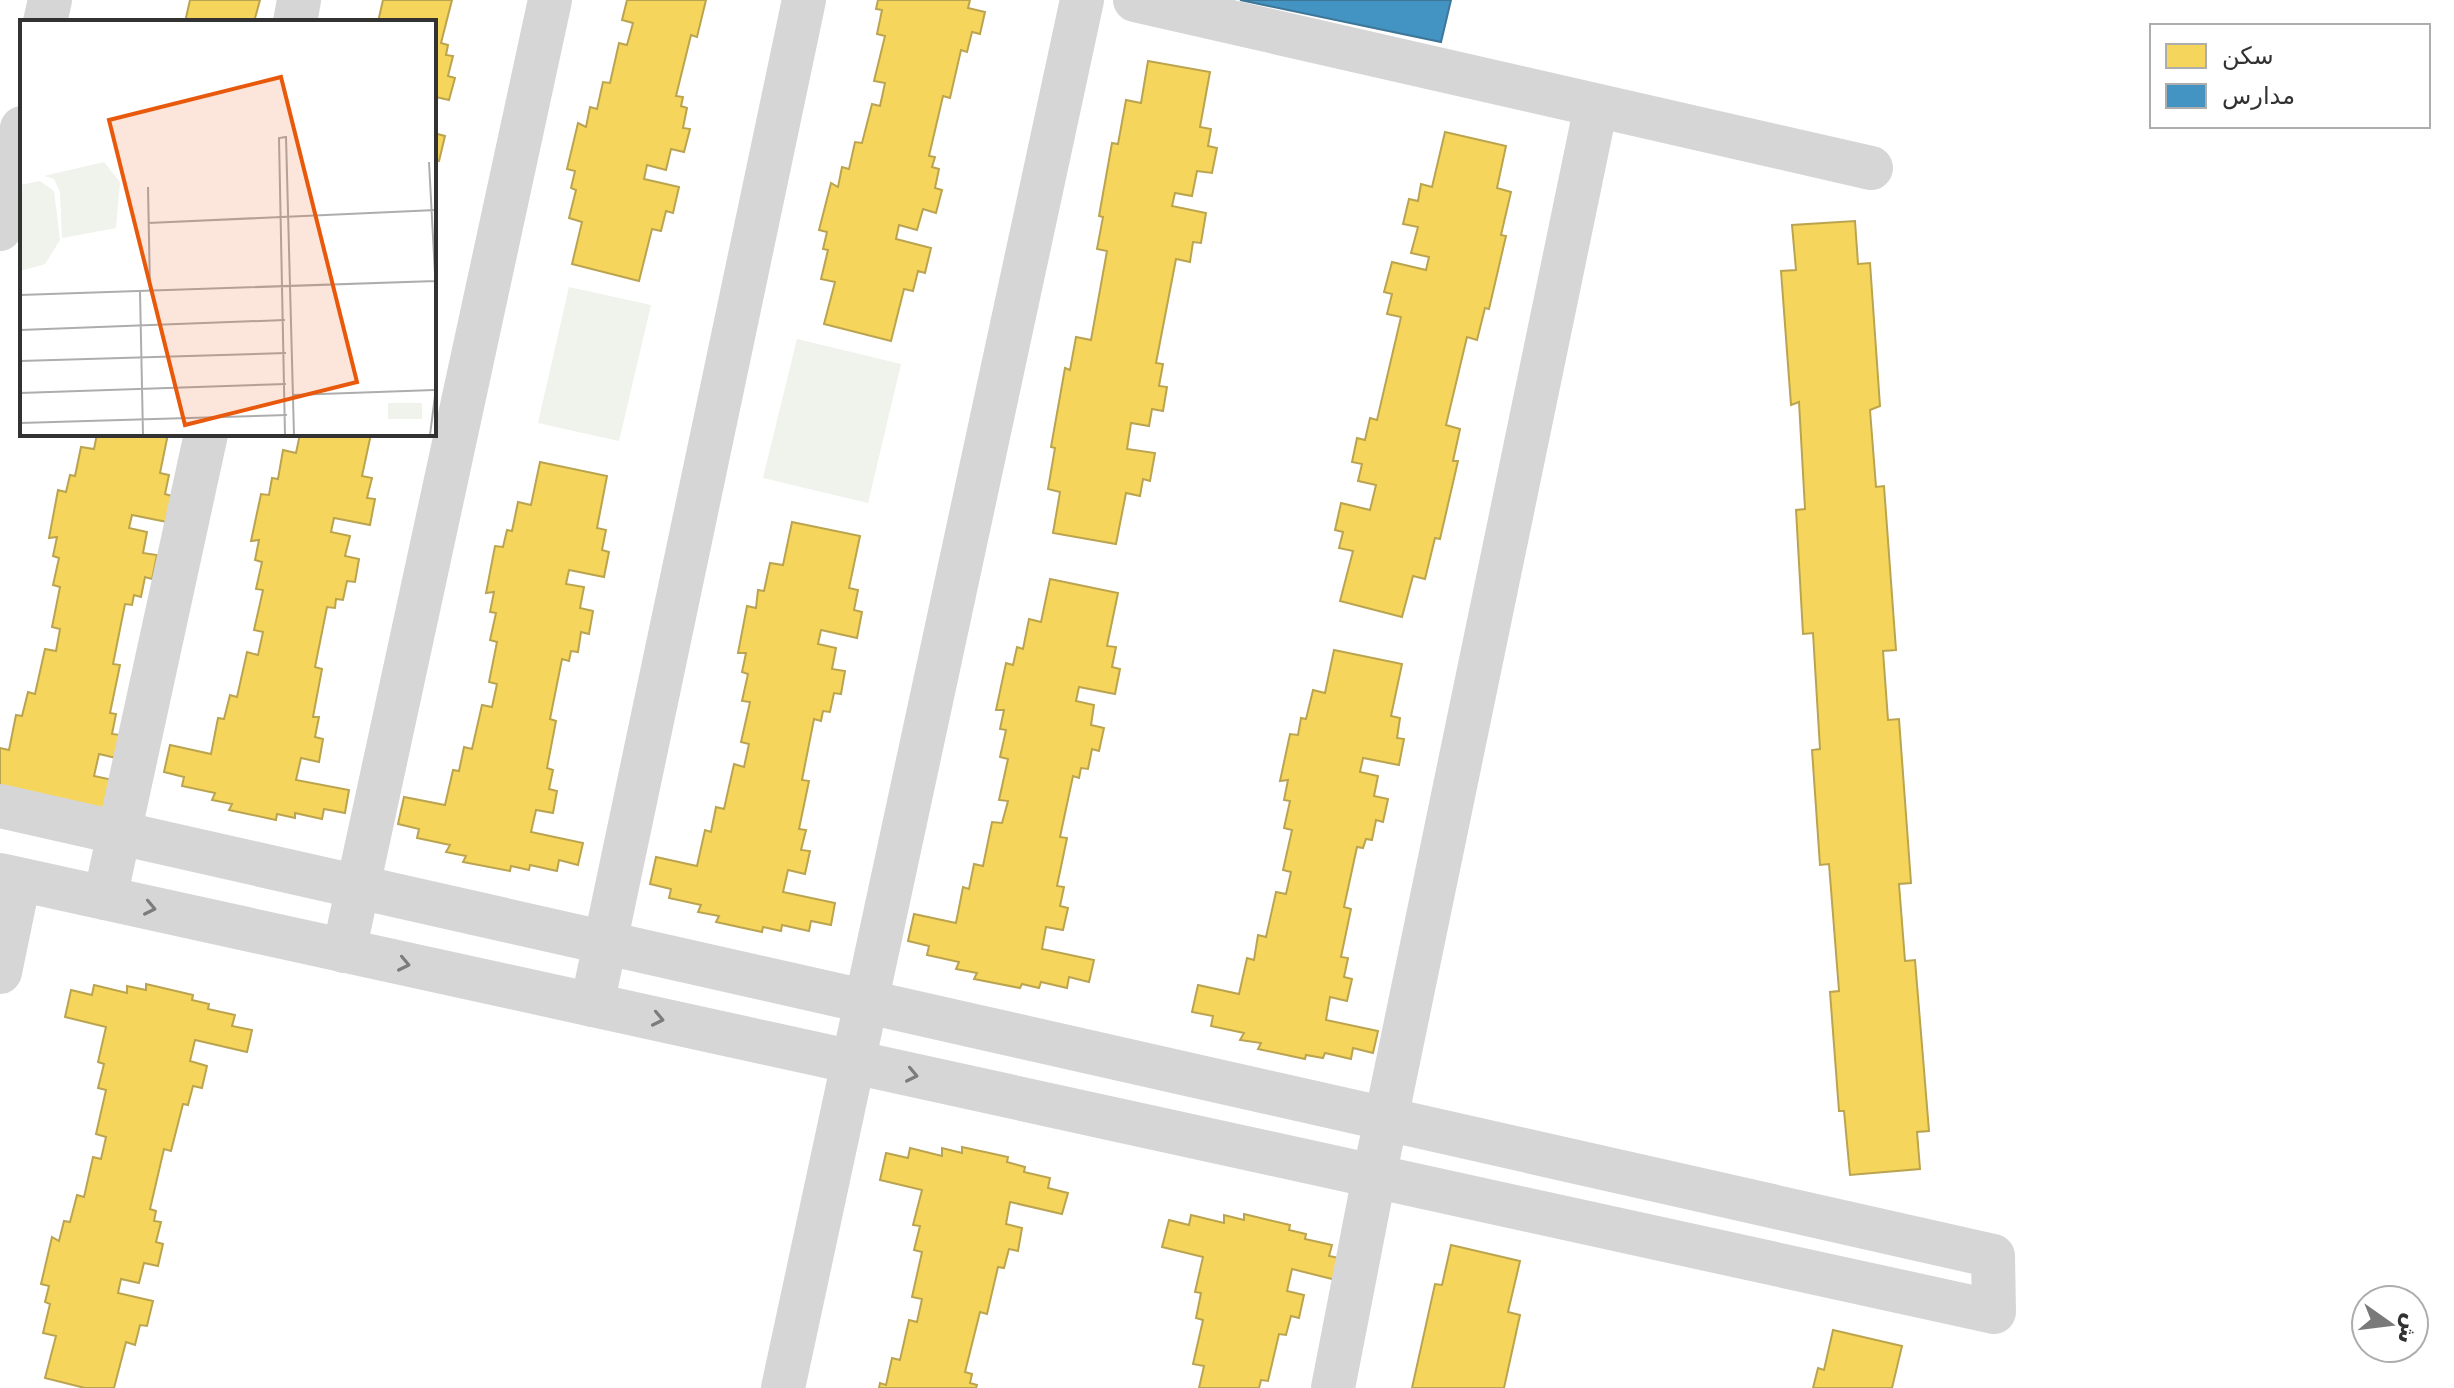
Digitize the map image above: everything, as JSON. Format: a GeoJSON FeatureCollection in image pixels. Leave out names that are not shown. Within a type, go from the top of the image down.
{"type":"FeatureCollection","features":[{"type":"Feature","properties":{"kind":"street"},"geometry":{"type":"LineString","coordinates":[[45,20],[50,0]]}},
{"type":"Feature","properties":{"kind":"street"},"geometry":{"type":"LineString","coordinates":[[295,20],[299,0]]}},
{"type":"Feature","properties":{"kind":"street"},"geometry":{"type":"LineString","coordinates":[[344,951],[550,0]]}},
{"type":"Feature","properties":{"kind":"street"},"geometry":{"type":"LineString","coordinates":[[592,1005],[804,0]]}},
{"type":"Feature","properties":{"kind":"street"},"geometry":{"type":"LineString","coordinates":[[783,1388],[1082,0]]}},
{"type":"Feature","properties":{"kind":"street"},"geometry":{"type":"LineString","coordinates":[[1135,0],[1871,168]]}},
{"type":"Feature","properties":{"kind":"street"},"geometry":{"type":"LineString","coordinates":[[1333,1388],[1596,106]]}},
{"type":"Feature","properties":{"kind":"street"},"geometry":{"type":"LineString","coordinates":[[0,229],[20,137]]}},
{"type":"Feature","properties":{"kind":"street"},"geometry":{"type":"LineString","coordinates":[[105,898],[206,436]]}},
{"type":"Feature","properties":{"kind":"street"},"geometry":{"type":"LineString","coordinates":[[0,806],[1993,1256],[1994,1312],[10,877],[0,972]]}},
{"type":"Feature","properties":{"kind":"shaded area"},"geometry":{"type":"Polygon","coordinates":[[[569,287],[651,305],[619,441],[538,423],[569,287]]]}},
{"type":"Feature","properties":{"kind":"shaded area"},"geometry":{"type":"Polygon","coordinates":[[[797,339],[901,364],[868,503],[763,478],[797,339]]]}},
{"type":"Feature","properties":{"kind":"building: سكن"},"geometry":{"type":"Polygon","coordinates":[[[190,0],[260,0],[255,20],[185,20],[190,0]]]}},
{"type":"Feature","properties":{"kind":"building: سكن"},"geometry":{"type":"Polygon","coordinates":[[[383,0],[452,0],[441,43],[448,45],[446,55],[453,56],[448,76],[455,78],[449,100],[436,97],[436,20],[378,20],[383,0]]]}},
{"type":"Feature","properties":{"kind":"building: سكن"},"geometry":{"type":"Polygon","coordinates":[[[627,0],[706,0],[697,37],[691,35],[676,96],[683,97],[681,106],[687,108],[683,128],[690,129],[684,152],[671,149],[666,170],[647,165],[644,179],[679,187],[673,213],[666,211],[661,231],[652,229],[639,281],[572,264],[582,222],[569,218],[576,190],[571,188],[575,171],[567,169],[578,123],[586,127],[590,107],[597,109],[603,82],[610,83],[619,43],[627,45],[633,23],[622,20],[627,0]]]}},
{"type":"Feature","properties":{"kind":"building: سكن"},"geometry":{"type":"Polygon","coordinates":[[[878,0],[970,0],[968,8],[985,12],[980,34],[972,32],[967,52],[961,50],[950,98],[943,96],[929,156],[935,157],[932,167],[939,169],[935,188],[942,190],[936,213],[923,209],[917,230],[899,225],[896,239],[931,248],[925,273],[918,271],[913,291],[904,289],[891,341],[824,324],[835,282],[821,279],[828,250],[823,249],[827,232],[819,230],[831,183],[838,187],[842,167],[849,169],[855,142],[862,143],[872,104],[880,106],[885,83],[874,81],[885,36],[877,34],[882,10],[876,9],[878,0]]]}},
{"type":"Feature","properties":{"kind":"building: سكن"},"geometry":{"type":"Polygon","coordinates":[[[1148,61],[1210,72],[1200,127],[1211,129],[1208,146],[1217,148],[1212,173],[1197,171],[1192,196],[1175,193],[1172,206],[1206,213],[1201,243],[1193,242],[1190,262],[1176,259],[1156,363],[1163,364],[1159,386],[1167,387],[1163,411],[1152,409],[1149,426],[1131,423],[1127,449],[1155,453],[1150,481],[1143,479],[1140,496],[1126,493],[1116,544],[1053,533],[1060,492],[1048,489],[1055,448],[1051,447],[1065,368],[1070,370],[1076,337],[1091,340],[1107,251],[1097,249],[1103,217],[1099,216],[1112,143],[1118,144],[1126,100],[1141,103],[1148,61]]]}},
{"type":"Feature","properties":{"kind":"building: سكن"},"geometry":{"type":"Polygon","coordinates":[[[1445,132],[1506,146],[1497,188],[1511,192],[1501,235],[1506,236],[1489,309],[1485,308],[1477,340],[1467,337],[1446,425],[1460,429],[1453,461],[1458,461],[1440,539],[1435,538],[1425,579],[1413,576],[1402,617],[1340,601],[1353,551],[1339,548],[1343,532],[1335,530],[1341,503],[1370,510],[1376,485],[1358,481],[1362,464],[1352,462],[1357,438],[1365,440],[1370,418],[1377,420],[1401,317],[1387,314],[1392,294],[1384,292],[1392,262],[1426,270],[1429,257],[1411,253],[1418,227],[1403,224],[1409,199],[1418,201],[1421,184],[1432,187],[1445,132]]]}},
{"type":"Feature","properties":{"kind":"building: سكن"},"geometry":{"type":"Polygon","coordinates":[[[436,134],[445,136],[439,161],[436,160],[436,134]]]}},
{"type":"Feature","properties":{"kind":"building: سكن"},"geometry":{"type":"Polygon","coordinates":[[[1855,221],[1858,264],[1870,263],[1880,406],[1870,410],[1876,487],[1884,486],[1896,650],[1883,651],[1888,720],[1899,719],[1911,883],[1899,884],[1905,961],[1915,960],[1929,1131],[1917,1132],[1920,1169],[1850,1175],[1844,1111],[1839,1111],[1830,992],[1839,991],[1829,864],[1820,865],[1812,750],[1820,749],[1813,633],[1803,634],[1796,510],[1805,509],[1799,402],[1791,405],[1781,271],[1796,270],[1792,225],[1855,221]]]}},
{"type":"Feature","properties":{"kind":"building: سكن"},"geometry":{"type":"Polygon","coordinates":[[[97,436],[168,436],[160,473],[169,475],[165,494],[172,496],[167,522],[132,515],[129,528],[147,532],[143,553],[157,555],[152,579],[145,577],[141,597],[134,595],[132,605],[125,604],[113,664],[120,665],[110,713],[116,714],[112,734],[121,735],[116,758],[99,754],[94,776],[146,787],[119,815],[0,787],[0,748],[9,750],[16,715],[22,716],[28,692],[35,694],[45,649],[56,651],[60,629],[52,627],[60,587],[53,585],[59,558],[53,556],[57,537],[49,538],[58,490],[66,492],[70,475],[75,476],[81,447],[94,449],[97,436]]]}},
{"type":"Feature","properties":{"kind":"building: سكن"},"geometry":{"type":"Polygon","coordinates":[[[300,436],[371,436],[362,476],[372,478],[367,498],[375,499],[370,525],[334,518],[331,532],[350,536],[345,556],[359,559],[355,582],[347,581],[343,600],[336,599],[335,608],[327,607],[315,667],[322,669],[313,717],[319,717],[315,737],[323,739],[319,762],[301,758],[296,780],[349,790],[345,813],[324,809],[322,819],[295,813],[295,818],[277,814],[276,820],[229,810],[232,804],[212,800],[215,793],[182,786],[184,777],[164,772],[170,745],[211,754],[218,718],[224,719],[230,695],[237,697],[247,652],[258,655],[263,632],[254,630],[263,590],[256,589],[262,562],[255,560],[259,540],[251,541],[261,494],[269,495],[272,478],[278,479],[283,450],[296,453],[300,436]]]}},
{"type":"Feature","properties":{"kind":"building: سكن"},"geometry":{"type":"Polygon","coordinates":[[[540,462],[607,476],[597,528],[606,530],[602,550],[609,552],[604,577],[569,570],[566,584],[584,587],[580,608],[593,611],[589,634],[581,632],[578,652],[571,651],[569,661],[562,659],[550,719],[556,721],[547,768],[553,770],[549,789],[557,791],[553,813],[536,810],[531,832],[583,843],[578,865],[559,860],[557,871],[530,865],[529,870],[511,866],[510,871],[463,862],[466,856],[446,852],[450,845],[417,838],[419,829],[398,824],[404,797],[445,805],[453,770],[459,771],[464,747],[472,749],[482,705],[492,707],[497,684],[489,682],[497,642],[490,640],[496,613],[490,612],[494,592],[486,593],[495,546],[503,547],[507,530],[512,531],[518,502],[531,505],[540,462]]]}},
{"type":"Feature","properties":{"kind":"building: سكن"},"geometry":{"type":"Polygon","coordinates":[[[792,522],[860,536],[849,588],[858,590],[854,610],[862,612],[857,638],[821,630],[818,644],[836,648],[832,669],[845,671],[841,694],[834,693],[830,712],[823,711],[821,721],[814,719],[802,780],[809,781],[799,829],[806,830],[801,850],[810,851],[805,874],[788,870],[783,892],[835,903],[831,925],[811,921],[809,931],[782,925],[781,931],[763,927],[762,932],[716,922],[719,916],[698,912],[701,905],[669,898],[671,889],[650,884],[656,857],[697,866],[705,830],[711,832],[716,807],[724,809],[734,764],[744,767],[749,744],[741,742],[750,702],[742,701],[748,674],[742,672],[746,653],[738,653],[747,606],[756,608],[758,590],[764,591],[770,563],[783,565],[792,522]]]}},
{"type":"Feature","properties":{"kind":"building: سكن"},"geometry":{"type":"Polygon","coordinates":[[[1050,579],[1118,593],[1107,646],[1116,647],[1112,667],[1120,669],[1115,694],[1079,687],[1076,701],[1094,705],[1091,725],[1104,728],[1099,751],[1092,749],[1088,769],[1081,768],[1079,778],[1073,776],[1060,837],[1067,838],[1057,886],[1064,887],[1060,906],[1068,908],[1063,930],[1046,927],[1042,949],[1094,960],[1089,982],[1069,977],[1067,988],[1041,982],[1039,988],[1022,984],[1020,988],[974,979],[977,973],[956,969],[959,962],[927,955],[929,946],[908,941],[914,914],[956,923],[963,887],[969,889],[974,864],[983,866],[992,822],[1002,823],[1008,801],[999,800],[1008,759],[1000,757],[1006,730],[1000,729],[1004,710],[996,710],[1006,663],[1013,665],[1017,647],[1023,649],[1029,619],[1041,622],[1050,579]]]}},
{"type":"Feature","properties":{"kind":"building: سكن"},"geometry":{"type":"Polygon","coordinates":[[[1334,650],[1402,664],[1391,716],[1400,718],[1397,738],[1404,739],[1399,765],[1363,758],[1360,772],[1378,776],[1374,796],[1388,799],[1383,822],[1376,820],[1372,840],[1366,839],[1363,848],[1357,847],[1344,907],[1351,909],[1341,957],[1348,958],[1344,977],[1352,979],[1347,1001],[1330,997],[1326,1020],[1378,1031],[1373,1053],[1353,1048],[1351,1059],[1325,1053],[1323,1058],[1306,1055],[1305,1059],[1258,1049],[1261,1043],[1240,1040],[1244,1033],[1211,1026],[1213,1016],[1192,1012],[1198,985],[1239,994],[1247,958],[1254,960],[1258,935],[1266,937],[1276,892],[1286,894],[1291,872],[1283,870],[1292,830],[1284,828],[1290,801],[1284,800],[1288,780],[1280,781],[1290,734],[1298,735],[1301,718],[1306,719],[1313,690],[1325,693],[1334,650]]]}},
{"type":"Feature","properties":{"kind":"building: سكن"},"geometry":{"type":"Polygon","coordinates":[[[146,984],[193,995],[192,1000],[209,1004],[208,1009],[235,1015],[232,1026],[252,1030],[247,1052],[195,1040],[190,1061],[207,1066],[202,1088],[193,1086],[188,1105],[183,1104],[171,1151],[164,1149],[150,1209],[156,1211],[154,1221],[161,1222],[156,1242],[163,1244],[158,1266],[144,1263],[139,1283],[121,1279],[118,1293],[153,1301],[147,1326],[140,1325],[135,1345],[126,1342],[114,1388],[85,1388],[45,1378],[56,1336],[43,1333],[50,1304],[45,1302],[49,1286],[41,1284],[52,1237],[59,1241],[64,1221],[70,1222],[77,1195],[84,1197],[93,1157],[101,1159],[106,1137],[96,1134],[106,1090],[98,1088],[104,1064],[98,1062],[106,1027],[65,1017],[71,990],[92,995],[94,985],[127,993],[127,986],[146,990],[146,984]]]}},
{"type":"Feature","properties":{"kind":"building: سكن"},"geometry":{"type":"Polygon","coordinates":[[[962,1147],[1008,1157],[1007,1162],[1025,1167],[1024,1172],[1050,1178],[1048,1188],[1068,1193],[1062,1214],[1010,1202],[1006,1224],[1022,1228],[1018,1251],[1009,1249],[1004,1268],[998,1267],[987,1314],[980,1312],[965,1372],[972,1374],[970,1383],[977,1385],[976,1388],[879,1388],[880,1383],[886,1385],[892,1358],[900,1360],[909,1320],[917,1322],[922,1299],[912,1297],[922,1252],[914,1250],[920,1226],[913,1225],[922,1190],[880,1180],[886,1153],[908,1158],[910,1148],[942,1156],[942,1148],[962,1153],[962,1147]]]}},
{"type":"Feature","properties":{"kind":"building: سكن"},"geometry":{"type":"Polygon","coordinates":[[[1244,1214],[1290,1225],[1289,1230],[1306,1234],[1305,1239],[1332,1245],[1329,1256],[1349,1260],[1344,1282],[1292,1269],[1287,1291],[1304,1295],[1299,1318],[1291,1316],[1286,1335],[1279,1334],[1268,1381],[1261,1380],[1259,1388],[1199,1388],[1204,1366],[1193,1364],[1203,1320],[1196,1318],[1201,1293],[1195,1292],[1203,1257],[1162,1247],[1169,1220],[1189,1225],[1191,1215],[1224,1223],[1224,1215],[1244,1220],[1244,1214]]]}},
{"type":"Feature","properties":{"kind":"building: سكن"},"geometry":{"type":"Polygon","coordinates":[[[1451,1245],[1520,1261],[1508,1312],[1520,1315],[1504,1388],[1412,1388],[1435,1284],[1442,1285],[1451,1245]]]}},
{"type":"Feature","properties":{"kind":"building: سكن"},"geometry":{"type":"Polygon","coordinates":[[[1833,1330],[1902,1346],[1892,1388],[1813,1388],[1818,1368],[1824,1370],[1833,1330]]]}},
{"type":"Feature","properties":{"kind":"building: مدارس"},"geometry":{"type":"Polygon","coordinates":[[[1240,0],[1451,0],[1441,42],[1240,0]]]}}]}
